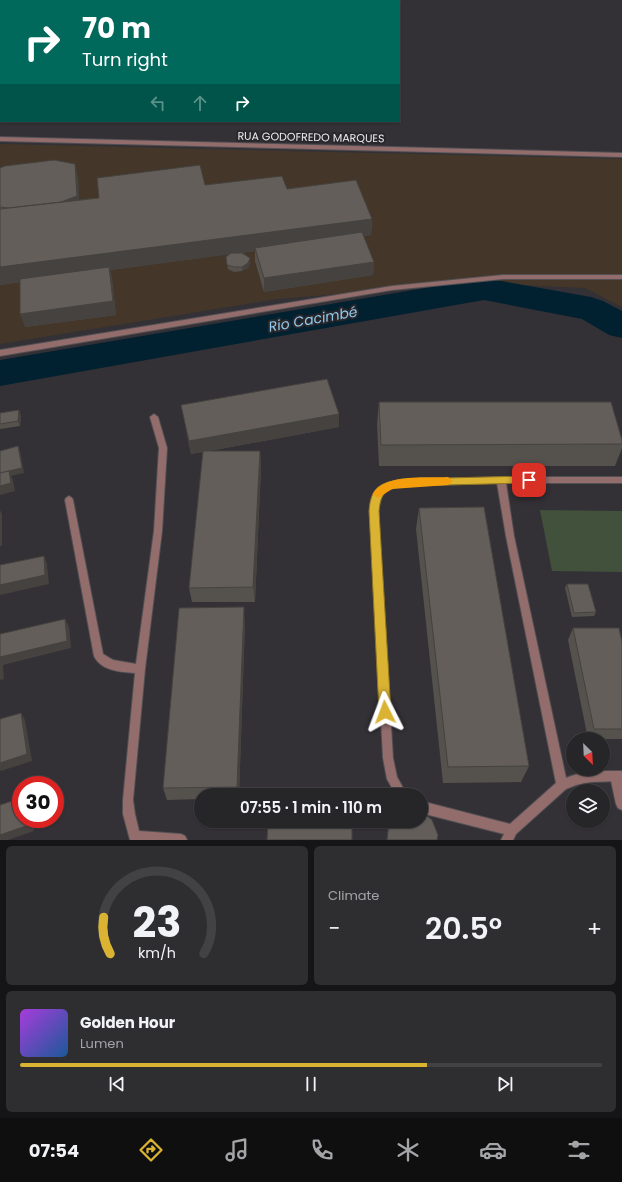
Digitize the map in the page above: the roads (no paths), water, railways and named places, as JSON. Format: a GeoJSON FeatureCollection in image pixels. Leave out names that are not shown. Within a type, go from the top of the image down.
{"type":"FeatureCollection","features":[{"type":"Feature","properties":{"kind":"street","name":"RUA GODOFREDO MARQUES"},"geometry":{"type":"LineString","coordinates":[[0,139],[622,155]]}},
{"type":"Feature","properties":{"kind":"street"},"geometry":{"type":"LineString","coordinates":[[0,353],[392,288],[503,277],[622,277]]}},
{"type":"Feature","properties":{"kind":"street"},"geometry":{"type":"LineString","coordinates":[[154,417],[163,448],[158,531],[140,669],[128,800],[129,814],[136,838],[181,840]]}},
{"type":"Feature","properties":{"kind":"street"},"geometry":{"type":"LineString","coordinates":[[398,788],[392,779],[388,758],[374,511],[375,499],[380,490],[390,485],[403,483],[501,480],[622,480]]}},
{"type":"Feature","properties":{"kind":"street"},"geometry":{"type":"LineString","coordinates":[[501,480],[510,536],[562,785]]}},
{"type":"Feature","properties":{"kind":"street"},"geometry":{"type":"LineString","coordinates":[[69,500],[99,656],[103,662],[110,665],[140,669]]}},
{"type":"Feature","properties":{"kind":"street"},"geometry":{"type":"LineString","coordinates":[[428,809],[510,835],[562,785],[582,777],[619,776],[622,804]]}},
{"type":"Feature","properties":{"kind":"waterway","name":"Rio Cacimbé"},"geometry":{"type":"LineString","coordinates":[[0,373],[484,289],[591,309],[622,326]]}}]}
